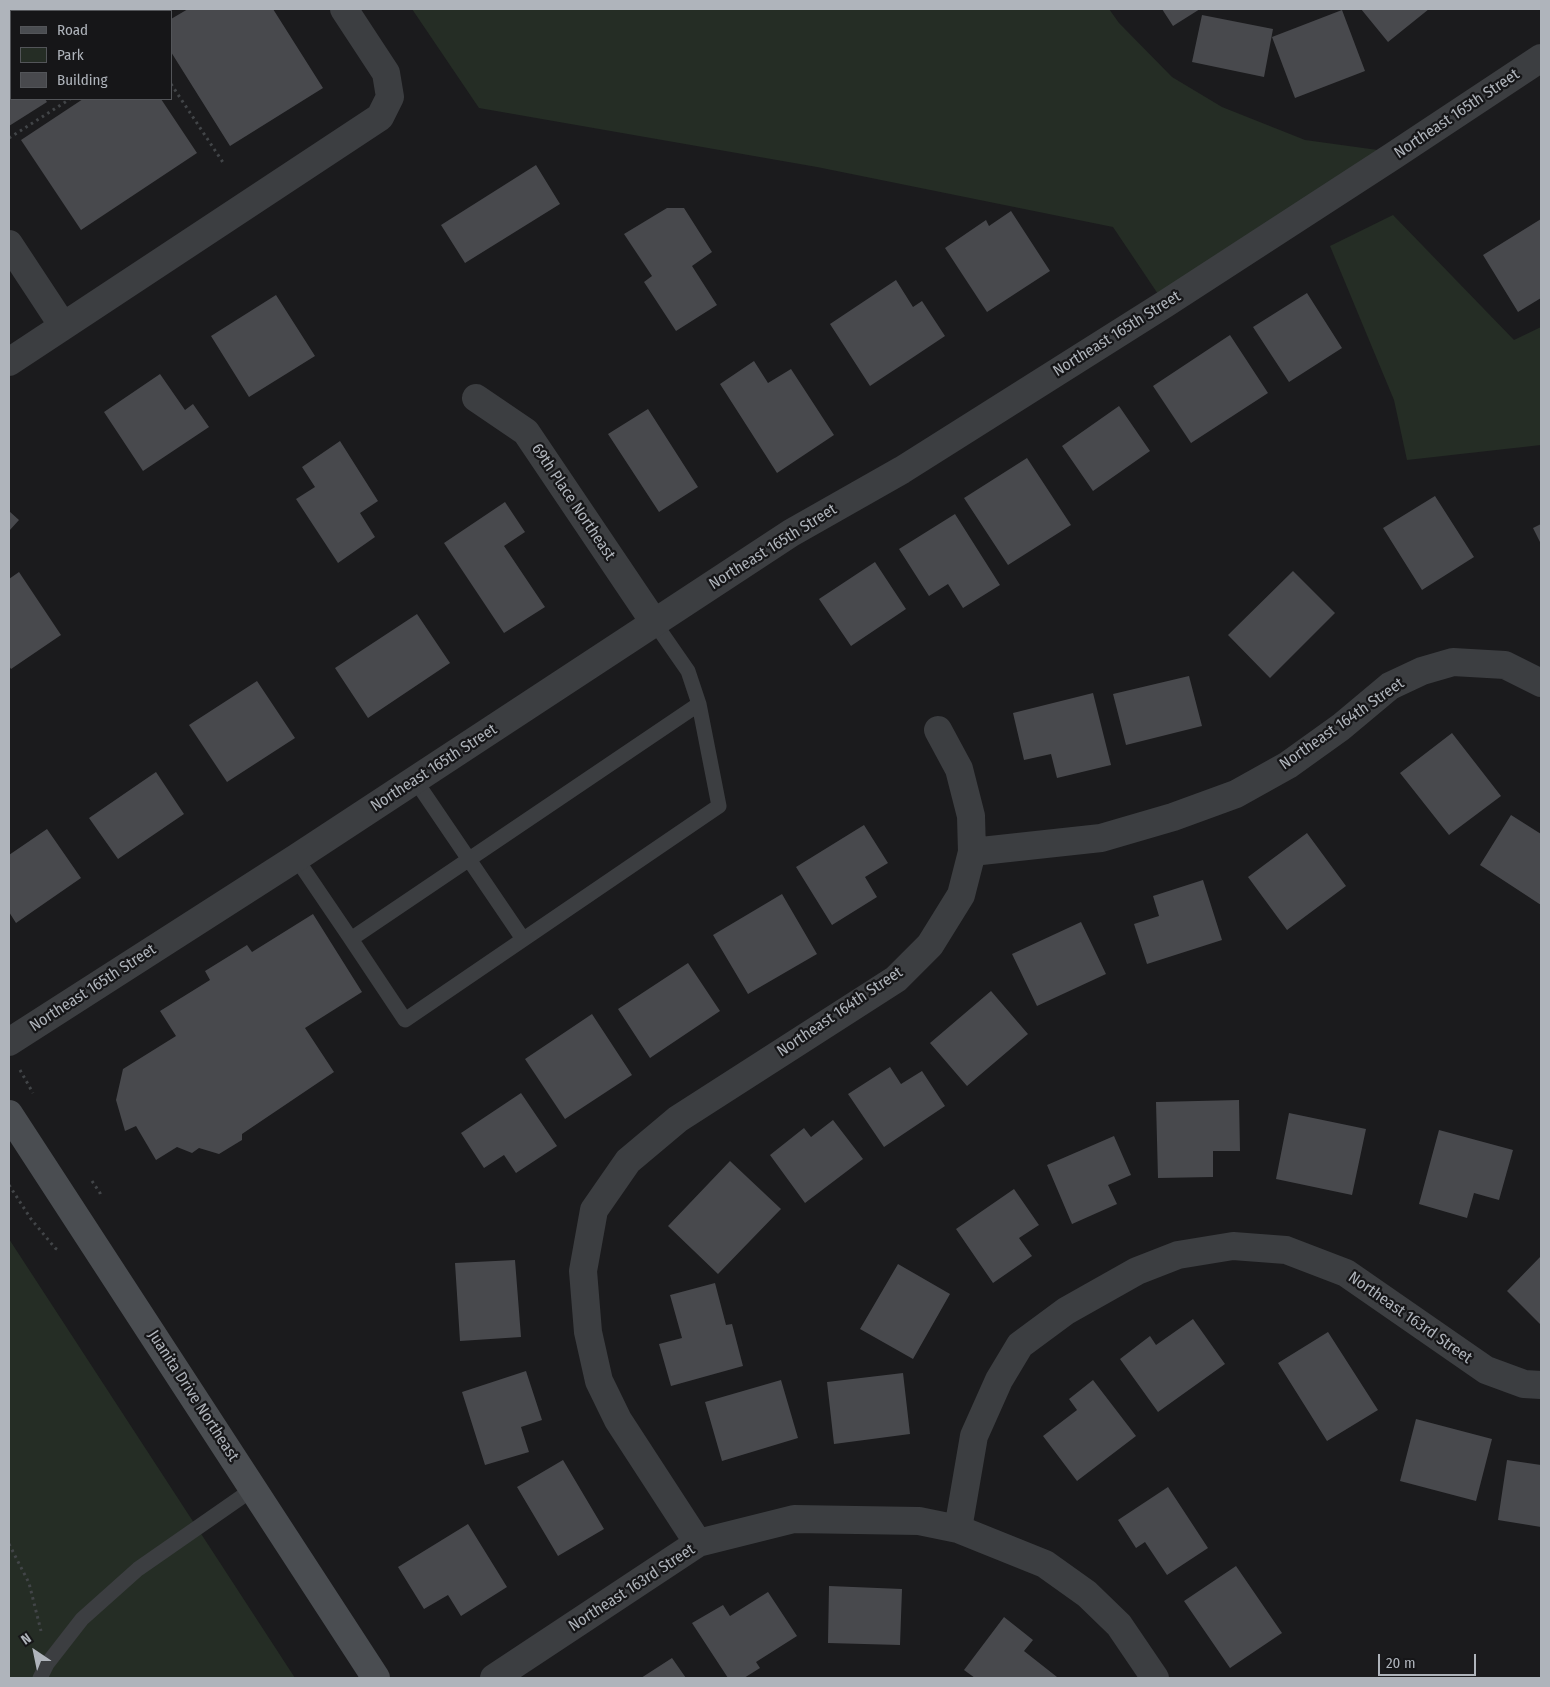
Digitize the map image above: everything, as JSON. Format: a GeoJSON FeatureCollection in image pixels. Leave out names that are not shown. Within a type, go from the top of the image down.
{"type":"FeatureCollection","features":[{"type":"Feature","properties":{"kind":"main road","name":"Juanita Drive Northeast"},"geometry":{"type":"LineString","coordinates":[[9,1114],[376,1678]]}},
{"type":"Feature","properties":{"kind":"street"},"geometry":{"type":"LineString","coordinates":[[9,362],[380,117],[390,97],[386,73],[344,9]]}},
{"type":"Feature","properties":{"kind":"street","name":"Northeast 165th Street"},"geometry":{"type":"LineString","coordinates":[[9,1042],[416,780],[791,533],[902,470],[1156,309],[1541,58]]}},
{"type":"Feature","properties":{"kind":"street"},"geometry":{"type":"LineString","coordinates":[[9,244],[63,326]]}},
{"type":"Feature","properties":{"kind":"street","name":"69th Place Northeast"},"geometry":{"type":"LineString","coordinates":[[476,398],[526,432],[654,622]]}},
{"type":"Feature","properties":{"kind":"street","name":"Northeast 164th Street"},"geometry":{"type":"LineString","coordinates":[[698,1543],[618,1420],[599,1381],[588,1332],[583,1271],[594,1210],[628,1161],[678,1119],[896,979],[930,945],[961,894],[972,852],[1101,838],[1172,817],[1236,794],[1288,765],[1341,727],[1390,686],[1422,671],[1453,662],[1505,665],[1540,684]]}},
{"type":"Feature","properties":{"kind":"street"},"geometry":{"type":"LineString","coordinates":[[938,730],[959,768],[971,816],[972,852]]}},
{"type":"Feature","properties":{"kind":"street","name":"Northeast 163rd Street"},"geometry":{"type":"LineString","coordinates":[[494,1678],[698,1543],[794,1519],[919,1521],[958,1530],[974,1436],[999,1380],[1020,1345],[1066,1310],[1137,1270],[1178,1254],[1233,1246],[1286,1250],[1346,1273],[1486,1370],[1524,1384],[1541,1385]]}},
{"type":"Feature","properties":{"kind":"street"},"geometry":{"type":"LineString","coordinates":[[958,1530],[1045,1564],[1087,1594],[1119,1625],[1155,1678]]}},
{"type":"Feature","properties":{"kind":"lane"},"geometry":{"type":"LineString","coordinates":[[296,858],[405,1020],[719,806],[699,704],[688,671],[654,622]]}},
{"type":"Feature","properties":{"kind":"lane"},"geometry":{"type":"LineString","coordinates":[[351,939],[699,704]]}},
{"type":"Feature","properties":{"kind":"lane"},"geometry":{"type":"LineString","coordinates":[[416,780],[523,939]]}},
{"type":"Feature","properties":{"kind":"lane"},"geometry":{"type":"LineString","coordinates":[[40,1678],[47,1664],[82,1619],[138,1569],[253,1489]]}},
{"type":"Feature","properties":{"kind":"path"},"geometry":{"type":"LineString","coordinates":[[172,86],[224,164]]}},
{"type":"Feature","properties":{"kind":"path"},"geometry":{"type":"LineString","coordinates":[[9,138],[68,100]]}},
{"type":"Feature","properties":{"kind":"path"},"geometry":{"type":"LineString","coordinates":[[9,1544],[29,1583],[41,1628],[40,1637]]}},
{"type":"Feature","properties":{"kind":"green space"},"geometry":{"type":"Polygon","coordinates":[[[412,9],[1109,9],[1119,23],[1172,77],[1222,107],[1305,140],[1385,151],[1160,297],[1113,227],[817,167],[479,108],[412,9]]]}},
{"type":"Feature","properties":{"kind":"green space"},"geometry":{"type":"Polygon","coordinates":[[[1393,215],[1514,340],[1541,327],[1541,445],[1407,460],[1394,400],[1330,246],[1393,215]]]}},
{"type":"Feature","properties":{"kind":"green space"},"geometry":{"type":"Polygon","coordinates":[[[9,1239],[295,1678],[9,1678],[9,1239]]]}},
{"type":"Feature","properties":{"kind":"building"},"geometry":{"type":"Polygon","coordinates":[[[9,9],[78,9],[10,10],[10,33],[9,9]]]}},
{"type":"Feature","properties":{"kind":"building"},"geometry":{"type":"Polygon","coordinates":[[[188,9],[273,9],[323,88],[230,146],[172,54],[172,18],[188,9]]]}},
{"type":"Feature","properties":{"kind":"building"},"geometry":{"type":"Polygon","coordinates":[[[1162,9],[1200,9],[1173,26],[1162,9]]]}},
{"type":"Feature","properties":{"kind":"building"},"geometry":{"type":"Polygon","coordinates":[[[1361,9],[1429,9],[1388,42],[1361,9]]]}},
{"type":"Feature","properties":{"kind":"building"},"geometry":{"type":"Polygon","coordinates":[[[1342,10],[1365,71],[1295,98],[1272,37],[1342,10]]]}},
{"type":"Feature","properties":{"kind":"building"},"geometry":{"type":"Polygon","coordinates":[[[1202,15],[1273,29],[1264,77],[1192,62],[1202,15]]]}},
{"type":"Feature","properties":{"kind":"building"},"geometry":{"type":"Polygon","coordinates":[[[9,74],[10,100],[46,100],[47,102],[9,126],[9,74]]]}},
{"type":"Feature","properties":{"kind":"building"},"geometry":{"type":"Polygon","coordinates":[[[81,100],[162,100],[197,153],[81,230],[21,140],[81,100]]]}},
{"type":"Feature","properties":{"kind":"building"},"geometry":{"type":"Polygon","coordinates":[[[536,165],[560,204],[465,263],[441,225],[536,165]]]}},
{"type":"Feature","properties":{"kind":"building"},"geometry":{"type":"Polygon","coordinates":[[[667,208],[684,208],[712,252],[692,266],[717,305],[676,331],[644,282],[652,276],[624,234],[667,208]]]}},
{"type":"Feature","properties":{"kind":"building"},"geometry":{"type":"Polygon","coordinates":[[[1011,211],[1050,271],[987,312],[945,248],[986,220],[989,226],[1011,211]]]}},
{"type":"Feature","properties":{"kind":"building"},"geometry":{"type":"Polygon","coordinates":[[[1541,219],[1541,298],[1518,312],[1483,255],[1541,219]]]}},
{"type":"Feature","properties":{"kind":"building"},"geometry":{"type":"Polygon","coordinates":[[[896,280],[913,307],[922,301],[945,336],[870,386],[830,324],[896,280]]]}},
{"type":"Feature","properties":{"kind":"building"},"geometry":{"type":"Polygon","coordinates":[[[1307,293],[1342,348],[1289,382],[1253,327],[1307,293]]]}},
{"type":"Feature","properties":{"kind":"building"},"geometry":{"type":"Polygon","coordinates":[[[276,295],[315,356],[249,397],[211,336],[276,295]]]}},
{"type":"Feature","properties":{"kind":"building"},"geometry":{"type":"Polygon","coordinates":[[[1230,335],[1268,393],[1191,443],[1153,386],[1230,335]]]}},
{"type":"Feature","properties":{"kind":"building"},"geometry":{"type":"Polygon","coordinates":[[[754,361],[768,383],[791,369],[834,435],[777,473],[720,384],[754,361]]]}},
{"type":"Feature","properties":{"kind":"building"},"geometry":{"type":"Polygon","coordinates":[[[160,374],[185,410],[193,404],[209,427],[143,471],[104,412],[160,374]]]}},
{"type":"Feature","properties":{"kind":"building"},"geometry":{"type":"Polygon","coordinates":[[[1119,406],[1150,451],[1093,491],[1062,446],[1119,406]]]}},
{"type":"Feature","properties":{"kind":"building"},"geometry":{"type":"Polygon","coordinates":[[[648,409],[698,487],[659,512],[608,434],[648,409]]]}},
{"type":"Feature","properties":{"kind":"building"},"geometry":{"type":"Polygon","coordinates":[[[340,441],[378,501],[360,513],[375,537],[338,563],[296,499],[315,487],[302,467],[340,441]]]}},
{"type":"Feature","properties":{"kind":"building"},"geometry":{"type":"Polygon","coordinates":[[[1027,458],[1071,525],[1008,565],[964,498],[1027,458]]]}},
{"type":"Feature","properties":{"kind":"building"},"geometry":{"type":"Polygon","coordinates":[[[1435,496],[1474,557],[1422,590],[1383,528],[1435,496]]]}},
{"type":"Feature","properties":{"kind":"building"},"geometry":{"type":"Polygon","coordinates":[[[505,502],[525,532],[504,546],[545,607],[504,633],[444,543],[505,502]]]}},
{"type":"Feature","properties":{"kind":"building"},"geometry":{"type":"Polygon","coordinates":[[[9,511],[19,520],[9,531],[9,511]]]}},
{"type":"Feature","properties":{"kind":"building"},"geometry":{"type":"Polygon","coordinates":[[[955,514],[1000,585],[963,608],[948,584],[929,596],[899,549],[955,514]]]}},
{"type":"Feature","properties":{"kind":"building"},"geometry":{"type":"Polygon","coordinates":[[[1541,524],[1541,544],[1533,528],[1541,524]]]}},
{"type":"Feature","properties":{"kind":"building"},"geometry":{"type":"Polygon","coordinates":[[[875,562],[906,609],[851,646],[819,599],[875,562]]]}},
{"type":"Feature","properties":{"kind":"building"},"geometry":{"type":"Polygon","coordinates":[[[1293,571],[1335,613],[1270,678],[1228,635],[1293,571]]]}},
{"type":"Feature","properties":{"kind":"building"},"geometry":{"type":"Polygon","coordinates":[[[19,572],[61,635],[11,669],[9,666],[9,579],[19,572]]]}},
{"type":"Feature","properties":{"kind":"building"},"geometry":{"type":"Polygon","coordinates":[[[417,614],[450,663],[368,718],[335,668],[417,614]]]}},
{"type":"Feature","properties":{"kind":"building"},"geometry":{"type":"Polygon","coordinates":[[[1189,676],[1202,726],[1126,745],[1113,694],[1189,676]]]}},
{"type":"Feature","properties":{"kind":"building"},"geometry":{"type":"Polygon","coordinates":[[[257,681],[295,738],[227,782],[189,725],[257,681]]]}},
{"type":"Feature","properties":{"kind":"building"},"geometry":{"type":"Polygon","coordinates":[[[1093,693],[1111,765],[1057,778],[1051,754],[1024,760],[1013,713],[1093,693]]]}},
{"type":"Feature","properties":{"kind":"building"},"geometry":{"type":"Polygon","coordinates":[[[1452,733],[1501,796],[1449,835],[1400,773],[1452,733]]]}},
{"type":"Feature","properties":{"kind":"building"},"geometry":{"type":"Polygon","coordinates":[[[156,772],[184,814],[118,859],[89,818],[156,772]]]}},
{"type":"Feature","properties":{"kind":"building"},"geometry":{"type":"Polygon","coordinates":[[[1511,815],[1541,834],[1541,905],[1480,865],[1511,815]]]}},
{"type":"Feature","properties":{"kind":"building"},"geometry":{"type":"Polygon","coordinates":[[[864,825],[888,863],[865,877],[877,897],[832,925],[796,867],[864,825]]]}},
{"type":"Feature","properties":{"kind":"building"},"geometry":{"type":"Polygon","coordinates":[[[47,829],[81,878],[16,923],[9,912],[9,855],[47,829]]]}},
{"type":"Feature","properties":{"kind":"building"},"geometry":{"type":"Polygon","coordinates":[[[1307,833],[1346,886],[1287,930],[1248,877],[1307,833]]]}},
{"type":"Feature","properties":{"kind":"building"},"geometry":{"type":"Polygon","coordinates":[[[1203,880],[1222,940],[1147,964],[1134,924],[1159,916],[1153,896],[1203,880]]]}},
{"type":"Feature","properties":{"kind":"building"},"geometry":{"type":"Polygon","coordinates":[[[782,894],[817,954],[748,994],[713,935],[782,894]]]}},
{"type":"Feature","properties":{"kind":"building"},"geometry":{"type":"Polygon","coordinates":[[[313,914],[362,992],[305,1028],[334,1072],[242,1134],[242,1140],[219,1154],[199,1148],[192,1153],[177,1147],[156,1160],[136,1126],[125,1131],[116,1100],[123,1069],[176,1036],[160,1011],[210,980],[205,971],[247,945],[252,952],[313,914]]]}},
{"type":"Feature","properties":{"kind":"building"},"geometry":{"type":"Polygon","coordinates":[[[1081,922],[1106,974],[1037,1006],[1012,954],[1081,922]]]}},
{"type":"Feature","properties":{"kind":"building"},"geometry":{"type":"Polygon","coordinates":[[[688,963],[720,1011],[650,1058],[618,1009],[688,963]]]}},
{"type":"Feature","properties":{"kind":"building"},"geometry":{"type":"Polygon","coordinates":[[[991,991],[1028,1034],[967,1086],[930,1043],[991,991]]]}},
{"type":"Feature","properties":{"kind":"building"},"geometry":{"type":"Polygon","coordinates":[[[592,1014],[632,1075],[565,1119],[525,1059],[592,1014]]]}},
{"type":"Feature","properties":{"kind":"building"},"geometry":{"type":"Polygon","coordinates":[[[890,1067],[901,1084],[922,1071],[945,1106],[884,1147],[848,1094],[890,1067]]]}},
{"type":"Feature","properties":{"kind":"building"},"geometry":{"type":"Polygon","coordinates":[[[521,1093],[557,1146],[516,1173],[504,1155],[484,1168],[461,1133],[521,1093]]]}},
{"type":"Feature","properties":{"kind":"building"},"geometry":{"type":"Polygon","coordinates":[[[1239,1100],[1240,1151],[1213,1151],[1213,1177],[1158,1178],[1156,1102],[1239,1100]]]}},
{"type":"Feature","properties":{"kind":"building"},"geometry":{"type":"Polygon","coordinates":[[[1289,1113],[1366,1129],[1352,1195],[1276,1179],[1289,1113]]]}},
{"type":"Feature","properties":{"kind":"building"},"geometry":{"type":"Polygon","coordinates":[[[833,1120],[863,1159],[805,1203],[770,1155],[804,1128],[811,1137],[833,1120]]]}},
{"type":"Feature","properties":{"kind":"building"},"geometry":{"type":"Polygon","coordinates":[[[1439,1130],[1513,1150],[1499,1200],[1474,1193],[1467,1218],[1419,1204],[1439,1130]]]}},
{"type":"Feature","properties":{"kind":"building"},"geometry":{"type":"Polygon","coordinates":[[[1114,1136],[1131,1175],[1108,1185],[1117,1204],[1072,1224],[1047,1165],[1114,1136]]]}},
{"type":"Feature","properties":{"kind":"building"},"geometry":{"type":"Polygon","coordinates":[[[730,1161],[781,1209],[718,1274],[668,1226],[730,1161]]]}},
{"type":"Feature","properties":{"kind":"building"},"geometry":{"type":"Polygon","coordinates":[[[1014,1189],[1039,1225],[1019,1238],[1032,1256],[993,1283],[956,1229],[1014,1189]]]}},
{"type":"Feature","properties":{"kind":"building"},"geometry":{"type":"Polygon","coordinates":[[[1541,1256],[1541,1325],[1507,1291],[1541,1256]]]}},
{"type":"Feature","properties":{"kind":"building"},"geometry":{"type":"Polygon","coordinates":[[[515,1260],[521,1337],[460,1341],[455,1263],[515,1260]]]}},
{"type":"Feature","properties":{"kind":"building"},"geometry":{"type":"Polygon","coordinates":[[[898,1264],[950,1294],[913,1359],[860,1329],[898,1264]]]}},
{"type":"Feature","properties":{"kind":"building"},"geometry":{"type":"Polygon","coordinates":[[[715,1283],[726,1325],[732,1324],[743,1366],[671,1386],[659,1344],[682,1338],[670,1295],[715,1283]]]}},
{"type":"Feature","properties":{"kind":"building"},"geometry":{"type":"Polygon","coordinates":[[[1193,1319],[1225,1364],[1158,1412],[1120,1359],[1150,1336],[1156,1345],[1193,1319]]]}},
{"type":"Feature","properties":{"kind":"building"},"geometry":{"type":"Polygon","coordinates":[[[1328,1332],[1378,1410],[1327,1441],[1278,1363],[1328,1332]]]}},
{"type":"Feature","properties":{"kind":"building"},"geometry":{"type":"Polygon","coordinates":[[[526,1371],[542,1420],[521,1427],[529,1452],[485,1465],[462,1392],[526,1371]]]}},
{"type":"Feature","properties":{"kind":"building"},"geometry":{"type":"Polygon","coordinates":[[[903,1373],[910,1434],[834,1444],[827,1382],[903,1373]]]}},
{"type":"Feature","properties":{"kind":"building"},"geometry":{"type":"Polygon","coordinates":[[[781,1380],[798,1438],[722,1461],[705,1402],[781,1380]]]}},
{"type":"Feature","properties":{"kind":"building"},"geometry":{"type":"Polygon","coordinates":[[[1093,1380],[1136,1436],[1077,1481],[1043,1436],[1077,1410],[1069,1399],[1093,1380]]]}},
{"type":"Feature","properties":{"kind":"building"},"geometry":{"type":"Polygon","coordinates":[[[1416,1419],[1492,1439],[1476,1501],[1400,1481],[1416,1419]]]}},
{"type":"Feature","properties":{"kind":"building"},"geometry":{"type":"Polygon","coordinates":[[[563,1460],[604,1529],[558,1556],[517,1487],[563,1460]]]}},
{"type":"Feature","properties":{"kind":"building"},"geometry":{"type":"Polygon","coordinates":[[[1507,1460],[1541,1465],[1541,1527],[1498,1520],[1507,1460]]]}},
{"type":"Feature","properties":{"kind":"building"},"geometry":{"type":"Polygon","coordinates":[[[1168,1487],[1208,1548],[1167,1575],[1145,1542],[1136,1548],[1118,1520],[1168,1487]]]}},
{"type":"Feature","properties":{"kind":"building"},"geometry":{"type":"Polygon","coordinates":[[[468,1524],[507,1587],[461,1616],[448,1595],[424,1609],[398,1567],[468,1524]]]}},
{"type":"Feature","properties":{"kind":"building"},"geometry":{"type":"Polygon","coordinates":[[[1236,1566],[1282,1633],[1230,1668],[1184,1601],[1236,1566]]]}},
{"type":"Feature","properties":{"kind":"building"},"geometry":{"type":"Polygon","coordinates":[[[829,1586],[902,1589],[900,1645],[828,1643],[829,1586]]]}},
{"type":"Feature","properties":{"kind":"building"},"geometry":{"type":"Polygon","coordinates":[[[768,1592],[797,1636],[756,1662],[760,1668],[744,1678],[728,1678],[692,1623],[723,1605],[730,1616],[768,1592]]]}},
{"type":"Feature","properties":{"kind":"building"},"geometry":{"type":"Polygon","coordinates":[[[1004,1617],[1033,1640],[1024,1651],[1056,1678],[975,1678],[964,1670],[1004,1617]]]}},
{"type":"Feature","properties":{"kind":"building"},"geometry":{"type":"Polygon","coordinates":[[[672,1658],[686,1678],[641,1678],[672,1658]]]}}]}
